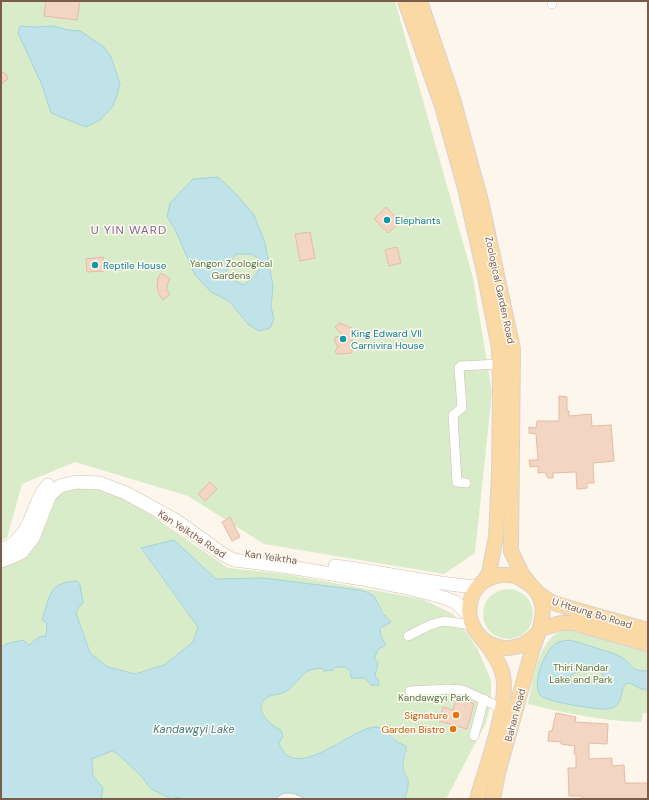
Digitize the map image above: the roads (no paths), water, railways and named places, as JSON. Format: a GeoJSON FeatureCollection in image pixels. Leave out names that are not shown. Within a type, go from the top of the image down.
{"type":"FeatureCollection","features":[{"type":"Feature","properties":{"kind":"main road","name":"Zoological Garden Road"},"geometry":{"type":"LineString","coordinates":[[405,1],[442,106],[465,188],[497,338],[499,364],[499,473],[496,537],[489,573],[481,584]]}},
{"type":"Feature","properties":{"kind":"main road","name":"Zoological Garden Road"},"geometry":{"type":"LineString","coordinates":[[420,1],[453,99],[481,201],[513,349],[511,551],[516,565],[534,588]]}},
{"type":"Feature","properties":{"kind":"main road","name":"Kan Yeiktha Road"},"geometry":{"type":"LineString","coordinates":[[1,561],[9,550],[22,552],[33,538],[50,495],[60,486],[76,482],[100,483],[126,493],[196,530],[224,556],[234,560],[347,576],[412,589],[455,602],[471,621]]}},
{"type":"Feature","properties":{"kind":"main road","name":"Kan Yeiktha"},"geometry":{"type":"LineString","coordinates":[[196,530],[235,552],[378,572],[450,584],[481,584]]}},
{"type":"Feature","properties":{"kind":"main road"},"geometry":{"type":"LineString","coordinates":[[507,574],[519,577],[534,588],[542,602],[543,612],[540,630],[521,645],[511,648],[501,648],[491,645],[476,633],[471,621],[469,608],[472,598],[481,584],[495,576],[507,574]]}},
{"type":"Feature","properties":{"kind":"main road","name":"U Htaung Bo Road"},"geometry":{"type":"LineString","coordinates":[[534,588],[551,602],[648,630]]}},
{"type":"Feature","properties":{"kind":"main road","name":"U Htaung Bo Road"},"geometry":{"type":"LineString","coordinates":[[540,630],[561,623],[573,623],[648,644]]}},
{"type":"Feature","properties":{"kind":"main road","name":"Bahan Road"},"geometry":{"type":"LineString","coordinates":[[493,799],[498,773],[532,651],[540,630]]}},
{"type":"Feature","properties":{"kind":"main road","name":"Bahan Road"},"geometry":{"type":"LineString","coordinates":[[477,799],[496,732],[504,688],[503,674],[498,660],[483,640]]}},
{"type":"Feature","properties":{"kind":"street"},"geometry":{"type":"LineString","coordinates":[[466,483],[457,482],[453,415],[462,408],[459,368],[461,366],[499,364]]}},
{"type":"Feature","properties":{"kind":"street"},"geometry":{"type":"LineString","coordinates":[[408,636],[430,625],[444,621],[471,621]]}},
{"type":"Feature","properties":{"kind":"street"},"geometry":{"type":"LineString","coordinates":[[410,691],[448,689],[463,690],[501,708]]}},
{"type":"Feature","properties":{"kind":"street"},"geometry":{"type":"LineString","coordinates":[[474,736],[484,699]]}},
{"type":"Feature","properties":{"kind":"water"},"geometry":{"type":"Polygon","coordinates":[[[20,26],[53,26],[68,30],[80,31],[104,47],[111,57],[120,84],[113,106],[100,120],[86,127],[51,113],[42,85],[18,33],[20,26]]]}},
{"type":"Feature","properties":{"kind":"water"},"geometry":{"type":"Polygon","coordinates":[[[218,177],[235,193],[254,215],[265,243],[273,286],[271,307],[274,319],[270,328],[259,331],[249,325],[229,301],[211,292],[195,275],[174,227],[167,217],[170,203],[193,179],[218,177]],[[237,254],[227,265],[227,273],[235,281],[244,285],[251,280],[260,267],[259,259],[251,254],[237,254]]]}},
{"type":"Feature","properties":{"kind":"water","name":"Kandawgyi Lake"},"geometry":{"type":"Polygon","coordinates":[[[174,540],[216,579],[263,578],[359,590],[374,596],[383,613],[391,622],[380,628],[381,637],[386,645],[378,649],[374,660],[378,662],[375,676],[378,679],[379,685],[371,685],[365,678],[351,678],[350,670],[345,667],[336,667],[333,670],[324,671],[321,668],[312,669],[305,673],[291,688],[282,693],[270,696],[264,700],[261,704],[261,709],[271,724],[281,730],[283,736],[279,743],[286,755],[297,759],[310,757],[324,751],[365,729],[376,727],[383,729],[399,743],[406,746],[403,767],[408,780],[408,787],[405,799],[305,799],[298,795],[286,793],[276,799],[181,799],[180,797],[172,799],[151,789],[141,776],[119,755],[112,751],[92,759],[93,776],[103,788],[101,799],[1,799],[1,648],[6,644],[23,640],[29,645],[39,637],[46,636],[47,623],[42,620],[52,592],[60,584],[77,581],[80,585],[83,603],[76,613],[90,653],[108,667],[135,674],[164,665],[193,642],[198,627],[141,548],[174,540]]]}},
{"type":"Feature","properties":{"kind":"water"},"geometry":{"type":"Polygon","coordinates":[[[569,640],[614,653],[637,670],[648,671],[648,689],[640,689],[629,683],[625,685],[618,704],[608,709],[572,705],[544,698],[540,695],[537,683],[543,661],[556,643],[569,640]],[[587,670],[572,674],[570,677],[572,684],[578,685],[603,680],[600,672],[587,670]]]}},
{"type":"Feature","properties":{"kind":"place","name":"Elephants"},"geometry":{"type":"Point","coordinates":[387,220]}},
{"type":"Feature","properties":{"kind":"place","name":"Reptile House"},"geometry":{"type":"Point","coordinates":[95,265]}},
{"type":"Feature","properties":{"kind":"place","name":"King Edward VII Carnivira House"},"geometry":{"type":"Point","coordinates":[343,339]}},
{"type":"Feature","properties":{"kind":"place","name":"Signature"},"geometry":{"type":"Point","coordinates":[456,715]}},
{"type":"Feature","properties":{"kind":"place","name":"Garden Bistro"},"geometry":{"type":"Point","coordinates":[453,729]}},
{"type":"Feature","properties":{"kind":"district","name":"U YIN WARD"},"geometry":{"type":"Point","coordinates":[129,230]}},
{"type":"Feature","properties":{"kind":"park label","name":"Yangon Zoological Gardens"},"geometry":{"type":"Point","coordinates":[231,268]}},
{"type":"Feature","properties":{"kind":"park label","name":"Thiri Nandar Lake and Park"},"geometry":{"type":"Point","coordinates":[581,672]}},
{"type":"Feature","properties":{"kind":"park label","name":"Kandawgyi Park"},"geometry":{"type":"Point","coordinates":[434,697]}}]}
